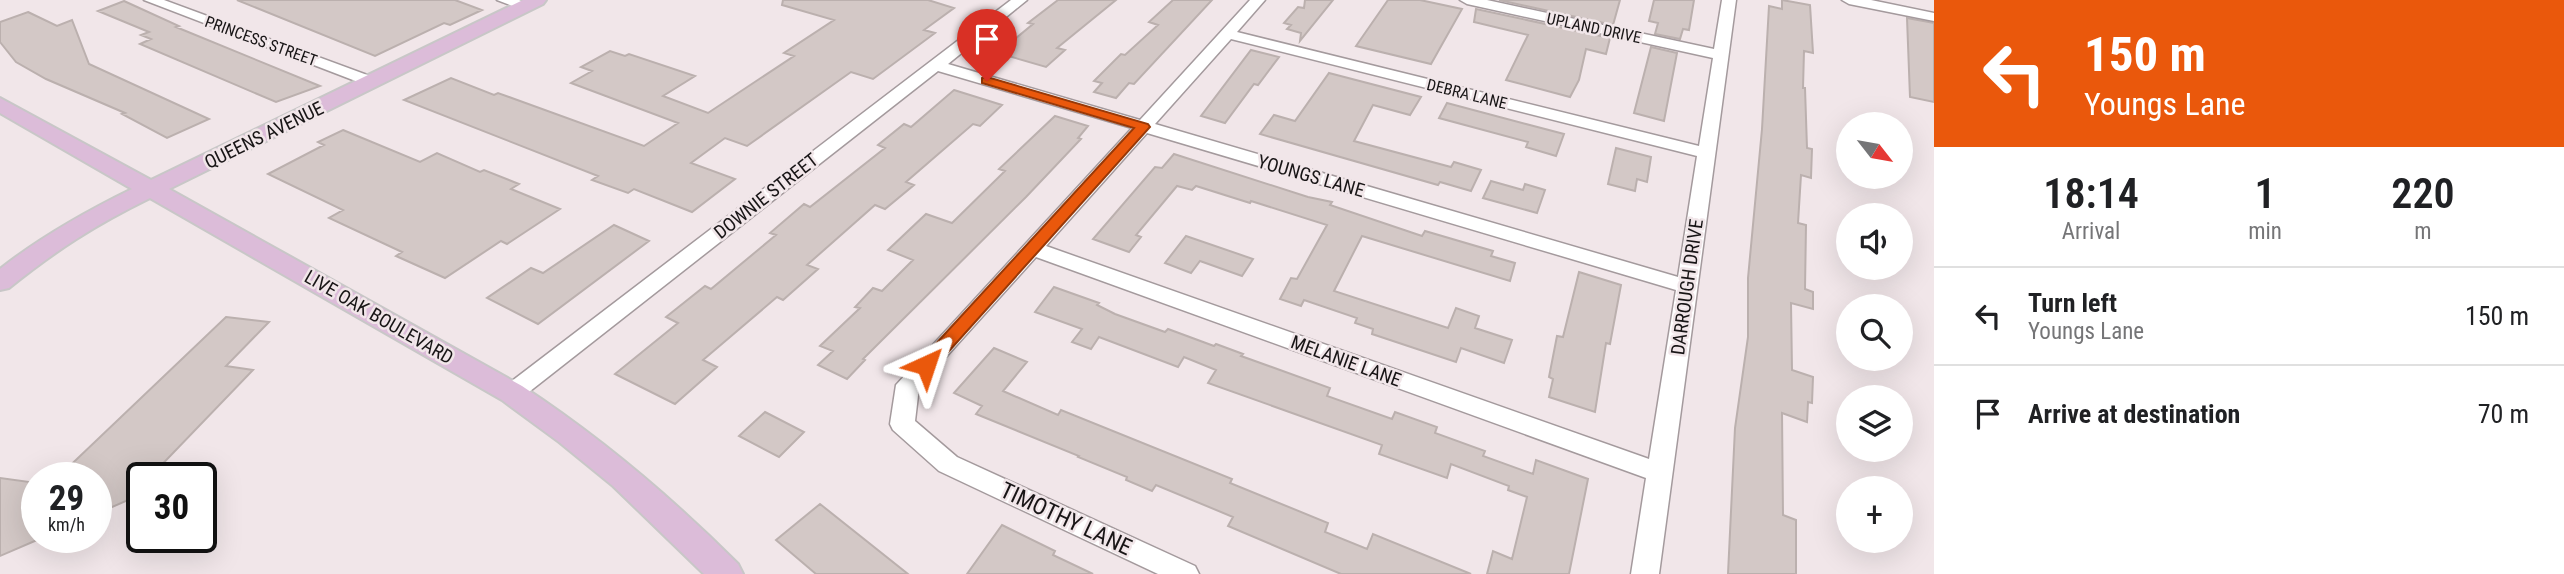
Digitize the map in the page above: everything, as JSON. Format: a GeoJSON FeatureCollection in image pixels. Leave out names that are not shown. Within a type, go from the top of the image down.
{"type":"FeatureCollection","features":[{"type":"Feature","properties":{"kind":"main road","name":"QUEENS AVENUE"},"geometry":{"type":"LineString","coordinates":[[0,282],[65,232],[372,82],[521,2]]}},
{"type":"Feature","properties":{"kind":"main road","name":"LIVE OAK BOULEVARD"},"geometry":{"type":"LineString","coordinates":[[0,104],[513,393],[559,424],[626,476],[726,574]]}},
{"type":"Feature","properties":{"kind":"street","name":"PRINCESS STREET"},"geometry":{"type":"LineString","coordinates":[[151,0],[372,82]]}},
{"type":"Feature","properties":{"kind":"street","name":"DOWNIE STREET"},"geometry":{"type":"LineString","coordinates":[[513,393],[1020,0]]}},
{"type":"Feature","properties":{"kind":"street"},"geometry":{"type":"LineString","coordinates":[[1032,248],[1258,0]]}},
{"type":"Feature","properties":{"kind":"street","name":"UPLAND DRIVE"},"geometry":{"type":"LineString","coordinates":[[1467,0],[1721,55]]}},
{"type":"Feature","properties":{"kind":"street","name":"DARROUGH DRIVE"},"geometry":{"type":"LineString","coordinates":[[1645,574],[1729,0]]}},
{"type":"Feature","properties":{"kind":"street"},"geometry":{"type":"LineString","coordinates":[[1849,0],[1934,17]]}},
{"type":"Feature","properties":{"kind":"street","name":"DEBRA LANE"},"geometry":{"type":"LineString","coordinates":[[1227,34],[1707,153]]}},
{"type":"Feature","properties":{"kind":"street","name":"YOUNGS LANE"},"geometry":{"type":"LineString","coordinates":[[935,65],[1687,286]]}},
{"type":"Feature","properties":{"kind":"street","name":"TIMOTHY LANE"},"geometry":{"type":"LineString","coordinates":[[1032,248],[908,385],[902,424],[948,464],[1185,574]]}},
{"type":"Feature","properties":{"kind":"street","name":"MELANIE LANE"},"geometry":{"type":"LineString","coordinates":[[1032,248],[1660,473]]}},
{"type":"Feature","properties":{"kind":"building"},"geometry":{"type":"Polygon","coordinates":[[[237,0],[455,0],[482,10],[450,25],[444,23],[375,56],[237,0]]]}},
{"type":"Feature","properties":{"kind":"building"},"geometry":{"type":"Polygon","coordinates":[[[783,0],[928,0],[954,8],[924,30],[935,33],[873,79],[851,72],[747,146],[725,138],[691,163],[735,179],[692,212],[634,189],[628,193],[592,180],[598,176],[404,100],[451,78],[644,146],[678,123],[571,83],[592,71],[581,67],[610,51],[625,56],[629,54],[695,76],[663,96],[708,113],[794,56],[784,53],[834,20],[782,5],[783,0]]]}},
{"type":"Feature","properties":{"kind":"building"},"geometry":{"type":"Polygon","coordinates":[[[1058,0],[1116,0],[1057,48],[1065,50],[1046,67],[998,53],[1033,24],[1028,23],[1058,0]]]}},
{"type":"Feature","properties":{"kind":"building"},"geometry":{"type":"Polygon","coordinates":[[[1173,0],[1212,0],[1134,84],[1129,83],[1116,98],[1094,92],[1102,83],[1094,81],[1121,54],[1125,55],[1158,25],[1149,22],[1173,0]]]}},
{"type":"Feature","properties":{"kind":"building"},"geometry":{"type":"Polygon","coordinates":[[[1305,0],[1333,0],[1300,41],[1301,33],[1287,29],[1291,25],[1284,23],[1298,7],[1304,8],[1305,0]]]}},
{"type":"Feature","properties":{"kind":"building"},"geometry":{"type":"Polygon","coordinates":[[[1388,0],[1420,0],[1462,9],[1431,64],[1356,46],[1388,0]]]}},
{"type":"Feature","properties":{"kind":"building"},"geometry":{"type":"Polygon","coordinates":[[[1499,0],[1620,0],[1613,25],[1499,0]]]}},
{"type":"Feature","properties":{"kind":"building"},"geometry":{"type":"Polygon","coordinates":[[[1654,0],[1694,0],[1689,30],[1683,29],[1680,39],[1655,34],[1658,23],[1649,21],[1654,0]]]}},
{"type":"Feature","properties":{"kind":"building"},"geometry":{"type":"Polygon","coordinates":[[[1782,0],[1810,5],[1813,53],[1804,51],[1803,88],[1807,148],[1812,149],[1811,178],[1801,175],[1798,223],[1806,225],[1805,289],[1813,292],[1813,309],[1791,303],[1792,370],[1813,377],[1812,403],[1808,402],[1807,422],[1782,413],[1783,515],[1796,520],[1796,574],[1728,574],[1735,428],[1748,337],[1748,278],[1762,129],[1769,6],[1782,9],[1782,0]]]}},
{"type":"Feature","properties":{"kind":"building"},"geometry":{"type":"Polygon","coordinates":[[[124,1],[179,26],[176,27],[320,86],[276,102],[140,44],[151,39],[141,35],[149,32],[98,11],[124,1]]]}},
{"type":"Feature","properties":{"kind":"building"},"geometry":{"type":"Polygon","coordinates":[[[1476,9],[1610,38],[1606,54],[1586,49],[1579,80],[1570,97],[1506,80],[1528,35],[1474,22],[1476,9]]]}},
{"type":"Feature","properties":{"kind":"building"},"geometry":{"type":"Polygon","coordinates":[[[28,12],[57,26],[72,20],[89,64],[209,119],[167,138],[122,114],[125,113],[46,79],[16,62],[0,42],[0,22],[28,12]]]}},
{"type":"Feature","properties":{"kind":"building"},"geometry":{"type":"Polygon","coordinates":[[[1907,18],[1934,23],[1934,102],[1910,97],[1907,18]]]}},
{"type":"Feature","properties":{"kind":"building"},"geometry":{"type":"Polygon","coordinates":[[[1651,47],[1677,53],[1664,121],[1634,113],[1651,47]]]}},
{"type":"Feature","properties":{"kind":"building"},"geometry":{"type":"Polygon","coordinates":[[[1251,50],[1279,57],[1258,85],[1254,84],[1225,123],[1201,116],[1251,50]]]}},
{"type":"Feature","properties":{"kind":"building"},"geometry":{"type":"Polygon","coordinates":[[[1329,73],[1421,97],[1410,115],[1373,105],[1354,141],[1451,167],[1454,162],[1481,170],[1471,191],[1440,182],[1438,185],[1260,134],[1274,115],[1295,121],[1329,73]]]}},
{"type":"Feature","properties":{"kind":"building"},"geometry":{"type":"Polygon","coordinates":[[[954,90],[1002,105],[980,126],[973,124],[906,182],[914,185],[885,209],[875,205],[807,265],[818,269],[783,300],[777,297],[703,360],[717,367],[675,404],[615,374],[678,323],[666,317],[705,286],[711,289],[776,235],[770,233],[804,204],[810,207],[885,148],[878,145],[904,124],[911,127],[954,90]]]}},
{"type":"Feature","properties":{"kind":"building"},"geometry":{"type":"Polygon","coordinates":[[[1447,103],[1564,134],[1556,156],[1526,147],[1528,142],[1439,118],[1447,103]]]}},
{"type":"Feature","properties":{"kind":"building"},"geometry":{"type":"Polygon","coordinates":[[[1055,116],[1088,126],[1078,138],[1081,139],[1026,197],[863,359],[865,360],[847,379],[818,365],[833,351],[820,346],[860,308],[855,307],[873,288],[882,291],[913,260],[888,250],[926,214],[952,223],[1005,171],[999,169],[1055,116]]]}},
{"type":"Feature","properties":{"kind":"building"},"geometry":{"type":"Polygon","coordinates":[[[343,130],[420,162],[437,153],[480,172],[484,170],[519,184],[511,189],[560,209],[507,244],[501,241],[445,278],[396,256],[402,252],[329,218],[343,210],[268,174],[324,145],[318,142],[343,130]]]}},
{"type":"Feature","properties":{"kind":"building"},"geometry":{"type":"Polygon","coordinates":[[[1616,148],[1651,157],[1647,182],[1637,179],[1635,191],[1608,184],[1616,148]]]}},
{"type":"Feature","properties":{"kind":"building"},"geometry":{"type":"Polygon","coordinates":[[[1174,154],[1308,197],[1332,202],[1330,205],[1422,236],[1425,231],[1493,251],[1491,256],[1515,263],[1510,281],[1362,236],[1334,291],[1448,328],[1456,308],[1479,316],[1475,328],[1512,340],[1504,363],[1461,348],[1456,362],[1372,334],[1373,329],[1355,323],[1357,318],[1304,300],[1301,306],[1280,299],[1291,278],[1297,279],[1327,225],[1251,201],[1250,203],[1196,186],[1192,190],[1177,186],[1136,235],[1141,237],[1129,252],[1093,239],[1155,167],[1162,168],[1174,154]]]}},
{"type":"Feature","properties":{"kind":"building"},"geometry":{"type":"Polygon","coordinates":[[[1491,181],[1523,190],[1525,184],[1545,190],[1537,213],[1483,198],[1491,181]]]}},
{"type":"Feature","properties":{"kind":"building"},"geometry":{"type":"Polygon","coordinates":[[[614,225],[649,241],[538,324],[487,298],[531,268],[543,273],[614,225]]]}},
{"type":"Feature","properties":{"kind":"building"},"geometry":{"type":"Polygon","coordinates":[[[1186,236],[1253,259],[1242,276],[1200,261],[1191,273],[1165,263],[1186,236]]]}},
{"type":"Feature","properties":{"kind":"building"},"geometry":{"type":"Polygon","coordinates":[[[1579,272],[1621,285],[1610,344],[1606,343],[1595,412],[1549,397],[1553,379],[1549,377],[1557,336],[1563,337],[1579,272]]]}},
{"type":"Feature","properties":{"kind":"building"},"geometry":{"type":"Polygon","coordinates":[[[1054,287],[1099,303],[1097,305],[1115,314],[1165,332],[1168,329],[1214,346],[1216,344],[1243,354],[1241,356],[1330,388],[1327,396],[1392,419],[1395,412],[1437,427],[1435,433],[1485,451],[1483,456],[1533,474],[1536,460],[1588,479],[1569,574],[1487,574],[1493,551],[1512,559],[1527,497],[1508,490],[1509,486],[1451,464],[1447,478],[1379,454],[1382,445],[1208,383],[1216,370],[1184,357],[1178,367],[1099,337],[1091,349],[1072,342],[1082,329],[1035,312],[1054,287]]]}},
{"type":"Feature","properties":{"kind":"building"},"geometry":{"type":"Polygon","coordinates":[[[226,317],[269,322],[226,366],[253,370],[164,462],[126,462],[126,501],[112,507],[112,462],[74,462],[226,317]]]}},
{"type":"Feature","properties":{"kind":"building"},"geometry":{"type":"Polygon","coordinates":[[[994,348],[1027,362],[1003,391],[1058,415],[1061,410],[1232,479],[1230,483],[1328,523],[1325,532],[1367,549],[1373,534],[1471,574],[1341,574],[1228,526],[1233,517],[1156,485],[1152,491],[1079,456],[976,414],[982,406],[954,393],[994,348]]]}},
{"type":"Feature","properties":{"kind":"building"},"geometry":{"type":"Polygon","coordinates":[[[765,412],[804,432],[779,457],[739,436],[765,412]]]}},
{"type":"Feature","properties":{"kind":"building"},"geometry":{"type":"Polygon","coordinates":[[[0,478],[21,481],[21,547],[0,556],[0,478]]]}},
{"type":"Feature","properties":{"kind":"building"},"geometry":{"type":"Polygon","coordinates":[[[820,504],[908,574],[816,574],[776,540],[820,504]]]}},
{"type":"Feature","properties":{"kind":"building"},"geometry":{"type":"Polygon","coordinates":[[[1002,525],[1055,551],[1053,555],[1093,574],[967,574],[1002,525]]]}},
{"type":"Feature","properties":{"kind":"route"},"geometry":{"type":"LineString","coordinates":[[926,365],[1143,127],[987,81]]}}]}
